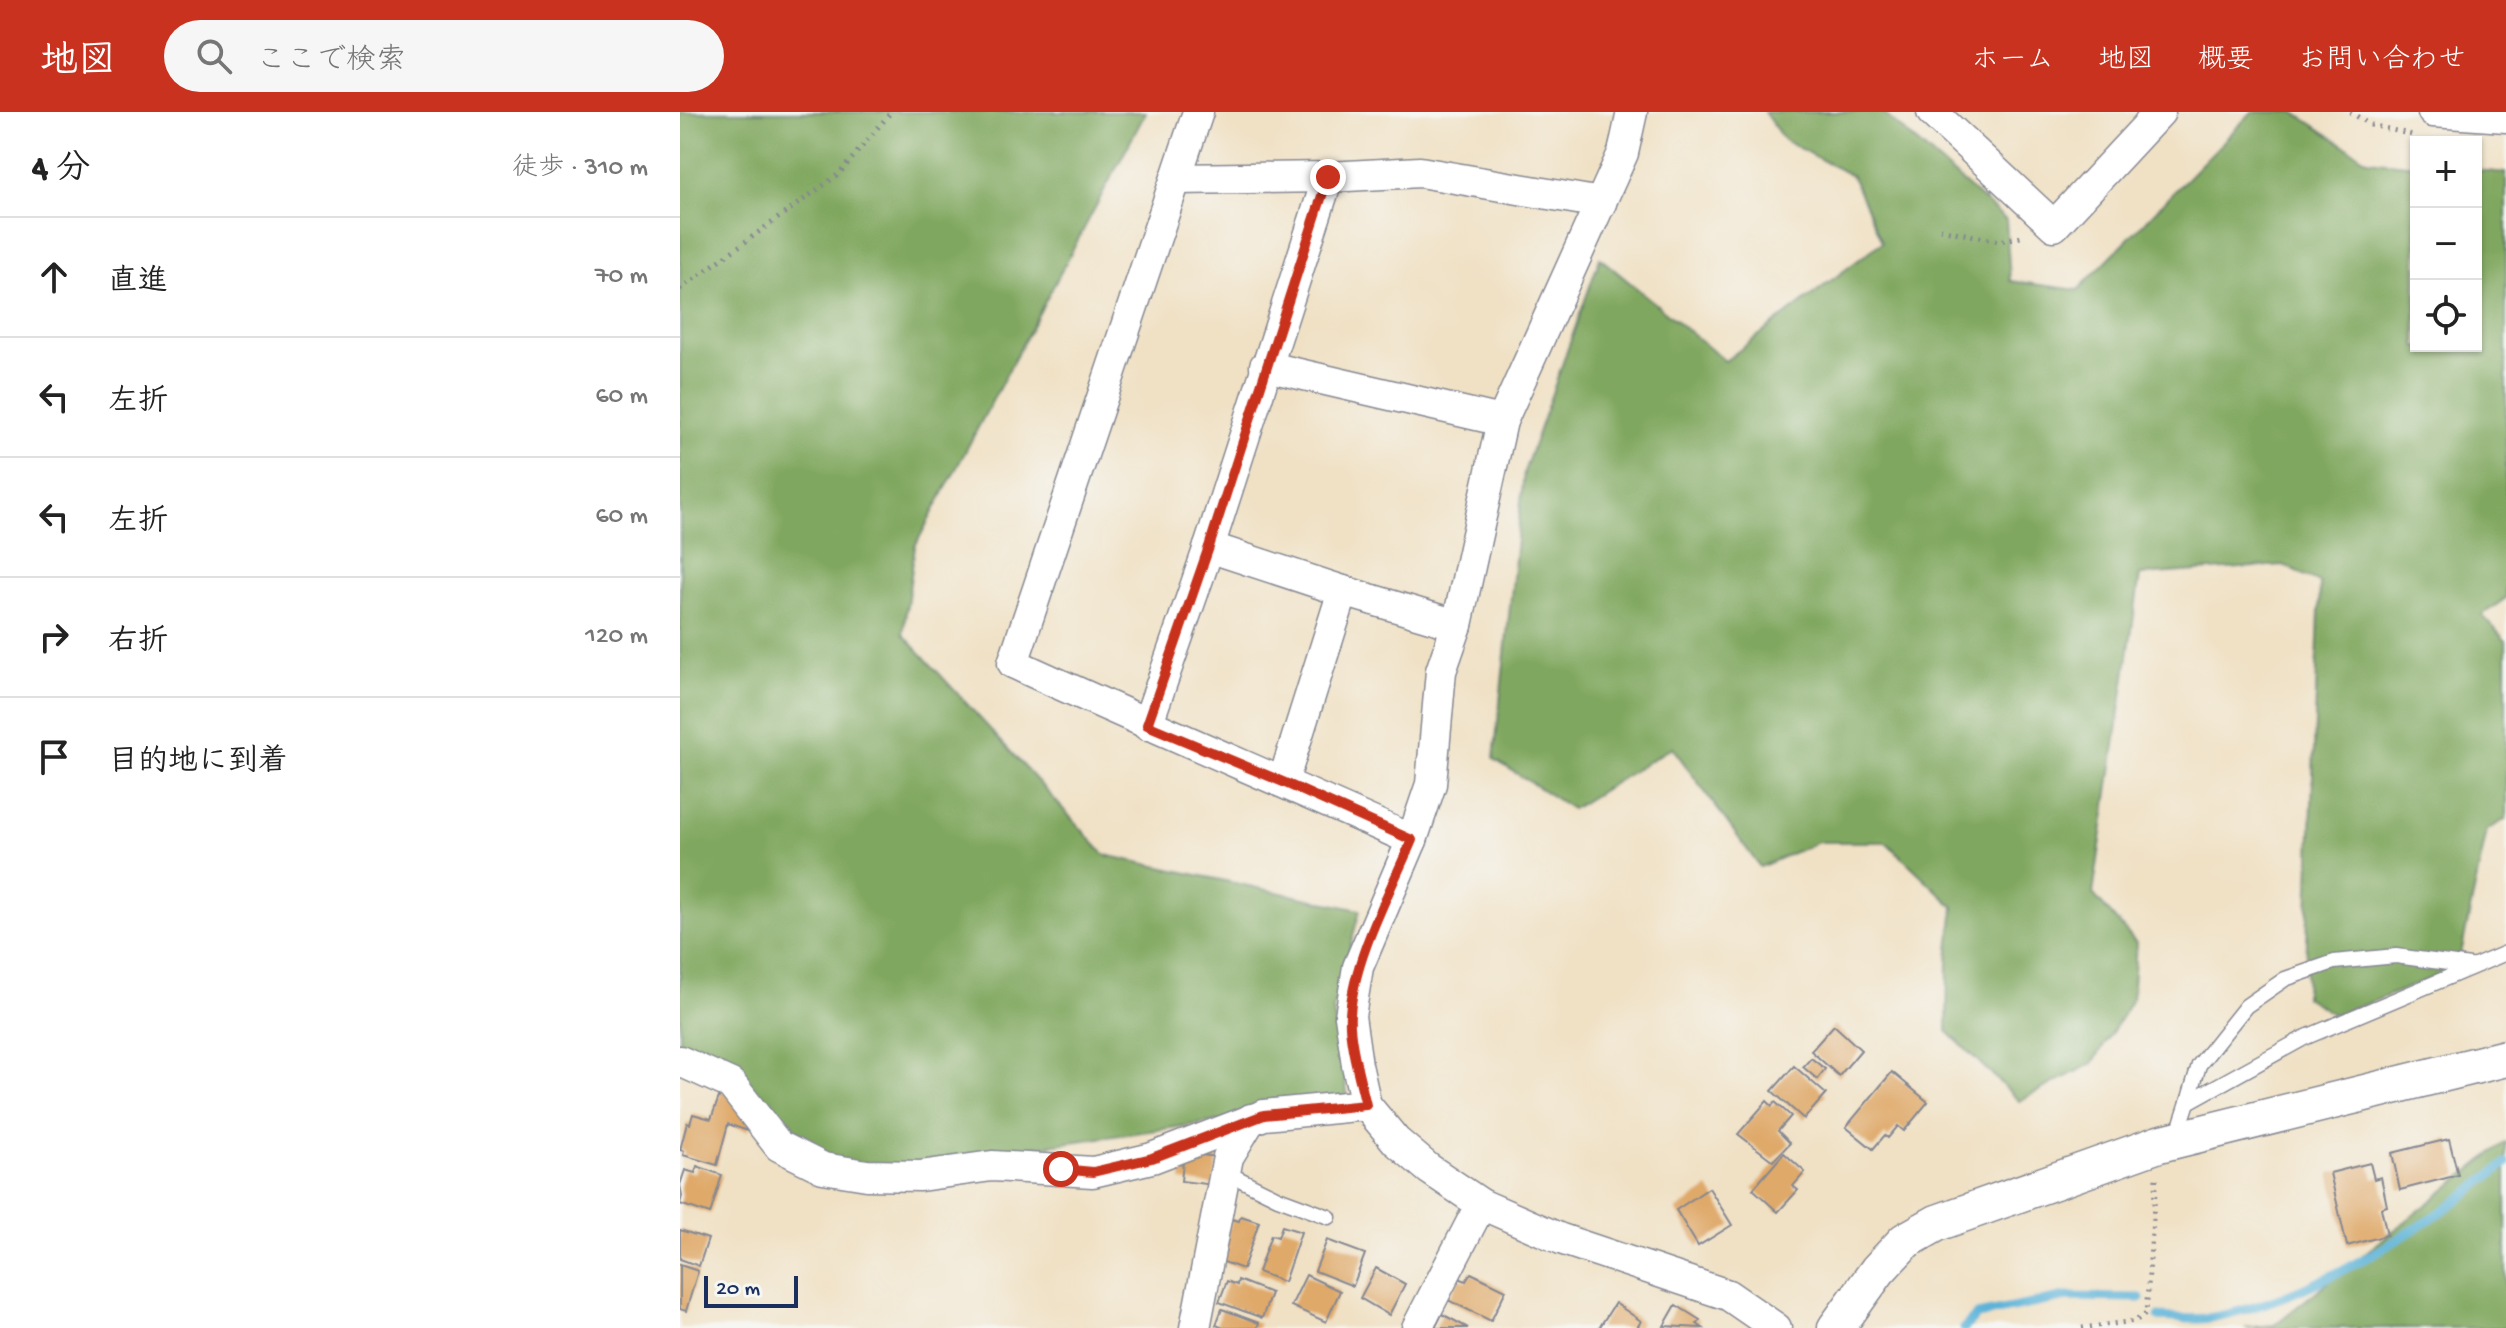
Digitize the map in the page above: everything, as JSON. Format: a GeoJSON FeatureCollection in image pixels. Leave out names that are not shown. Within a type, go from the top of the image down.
{"type":"FeatureCollection","features":[{"type":"Feature","properties":{"kind":"street"},"geometry":{"type":"LineString","coordinates":[[1198,112],[1013,663],[1412,840]]}},
{"type":"Feature","properties":{"kind":"street"},"geometry":{"type":"LineString","coordinates":[[1632,112],[1623,153],[1502,421],[1457,625],[1441,671],[1431,784],[1412,840],[1358,967],[1350,1016],[1366,1105],[1396,1141],[1429,1169],[1481,1204],[1561,1239],[1728,1295],[1776,1328]]}},
{"type":"Feature","properties":{"kind":"street"},"geometry":{"type":"LineString","coordinates":[[1932,112],[2054,226],[2160,112]]}},
{"type":"Feature","properties":{"kind":"street"},"geometry":{"type":"LineString","coordinates":[[2433,112],[2506,117]]}},
{"type":"Feature","properties":{"kind":"street"},"geometry":{"type":"LineString","coordinates":[[1176,179],[1420,172],[1601,203]]}},
{"type":"Feature","properties":{"kind":"street"},"geometry":{"type":"LineString","coordinates":[[1147,725],[1209,547],[1328,177]]}},
{"type":"Feature","properties":{"kind":"street"},"geometry":{"type":"LineString","coordinates":[[1265,366],[1502,421]]}},
{"type":"Feature","properties":{"kind":"street"},"geometry":{"type":"LineString","coordinates":[[1209,547],[1457,625]]}},
{"type":"Feature","properties":{"kind":"street"},"geometry":{"type":"LineString","coordinates":[[1283,782],[1343,591]]}},
{"type":"Feature","properties":{"kind":"street"},"geometry":{"type":"LineString","coordinates":[[1836,1328],[1878,1270],[1905,1241],[1937,1223],[2167,1142],[2506,1058]]}},
{"type":"Feature","properties":{"kind":"street"},"geometry":{"type":"LineString","coordinates":[[683,1072],[731,1084],[779,1146],[823,1168],[867,1175],[920,1176],[992,1166],[1093,1172],[1152,1158],[1264,1115],[1366,1105]]}},
{"type":"Feature","properties":{"kind":"street"},"geometry":{"type":"LineString","coordinates":[[1195,1328],[1228,1157],[1251,1119]]}},
{"type":"Feature","properties":{"kind":"street"},"geometry":{"type":"LineString","coordinates":[[1417,1328],[1481,1204]]}},
{"type":"Feature","properties":{"kind":"lane"},"geometry":{"type":"LineString","coordinates":[[2188,1102],[2304,1038],[2506,953]]}},
{"type":"Feature","properties":{"kind":"lane"},"geometry":{"type":"LineString","coordinates":[[2167,1142],[2188,1102],[2199,1065],[2246,1006],[2285,979],[2334,962],[2396,956],[2470,966]]}},
{"type":"Feature","properties":{"kind":"lane"},"geometry":{"type":"LineString","coordinates":[[1225,1172],[1278,1198],[1329,1217]]}},
{"type":"Feature","properties":{"kind":"path"},"geometry":{"type":"LineString","coordinates":[[680,289],[839,174],[891,112]]}},
{"type":"Feature","properties":{"kind":"path"},"geometry":{"type":"LineString","coordinates":[[1940,229],[1999,241],[2034,235],[2048,221]]}},
{"type":"Feature","properties":{"kind":"path"},"geometry":{"type":"LineString","coordinates":[[2082,1328],[2135,1321],[2146,1314],[2167,1142]]}},
{"type":"Feature","properties":{"kind":"green space"},"geometry":{"type":"Polygon","coordinates":[[[680,112],[1146,112],[915,546],[903,634],[1105,855],[1360,910],[1333,1010],[1349,1103],[850,1173],[712,1065],[680,1053],[680,112]]]}},
{"type":"Feature","properties":{"kind":"green space"},"geometry":{"type":"Polygon","coordinates":[[[1764,112],[1882,112],[2006,220],[2010,281],[2078,290],[2252,112],[2294,112],[2367,160],[2410,164],[2410,352],[2482,352],[2482,171],[2506,173],[2506,598],[2482,615],[2506,641],[2506,819],[2487,830],[2458,968],[2336,1016],[2305,997],[2320,583],[2283,565],[2140,575],[2093,894],[2136,943],[2132,1000],[2093,1063],[2019,1101],[1947,1031],[1948,959],[1954,907],[1886,842],[1818,842],[1760,867],[1672,747],[1572,809],[1494,759],[1524,472],[1600,258],[1725,361],[1882,242],[1852,176],[1784,140],[1764,112]]]}},
{"type":"Feature","properties":{"kind":"green space"},"geometry":{"type":"Polygon","coordinates":[[[2506,1142],[2506,1328],[2245,1328],[2274,1325],[2506,1142]]]}},
{"type":"Feature","properties":{"kind":"building"},"geometry":{"type":"Polygon","coordinates":[[[1834,1025],[1861,1050],[1839,1076],[1811,1051],[1834,1025]]]}},
{"type":"Feature","properties":{"kind":"building"},"geometry":{"type":"Polygon","coordinates":[[[1811,1058],[1825,1069],[1817,1079],[1803,1067],[1811,1058]]]}},
{"type":"Feature","properties":{"kind":"building"},"geometry":{"type":"Polygon","coordinates":[[[1794,1066],[1826,1094],[1804,1119],[1772,1091],[1794,1066]]]}},
{"type":"Feature","properties":{"kind":"building"},"geometry":{"type":"Polygon","coordinates":[[[1892,1072],[1928,1102],[1904,1131],[1898,1126],[1873,1149],[1846,1127],[1892,1072]]]}},
{"type":"Feature","properties":{"kind":"building"},"geometry":{"type":"Polygon","coordinates":[[[722,1089],[753,1117],[748,1131],[728,1124],[717,1165],[683,1155],[684,1151],[680,1150],[687,1123],[690,1124],[693,1114],[711,1119],[722,1089]]]}},
{"type":"Feature","properties":{"kind":"building"},"geometry":{"type":"Polygon","coordinates":[[[1767,1101],[1772,1106],[1775,1102],[1791,1116],[1778,1131],[1790,1143],[1773,1161],[1738,1134],[1767,1101]]]}},
{"type":"Feature","properties":{"kind":"building"},"geometry":{"type":"Polygon","coordinates":[[[2449,1139],[2458,1175],[2400,1190],[2392,1153],[2449,1139]]]}},
{"type":"Feature","properties":{"kind":"building"},"geometry":{"type":"Polygon","coordinates":[[[1184,1153],[1218,1157],[1214,1185],[1181,1181],[1184,1153]]]}},
{"type":"Feature","properties":{"kind":"building"},"geometry":{"type":"Polygon","coordinates":[[[1784,1153],[1805,1172],[1793,1186],[1798,1190],[1778,1212],[1753,1189],[1784,1153]]]}},
{"type":"Feature","properties":{"kind":"building"},"geometry":{"type":"Polygon","coordinates":[[[2370,1163],[2374,1179],[2381,1177],[2387,1206],[2381,1208],[2387,1235],[2347,1246],[2330,1173],[2370,1163]]]}},
{"type":"Feature","properties":{"kind":"building"},"geometry":{"type":"Polygon","coordinates":[[[697,1166],[722,1175],[710,1214],[680,1204],[680,1185],[685,1170],[695,1173],[697,1166]]]}},
{"type":"Feature","properties":{"kind":"building"},"geometry":{"type":"Polygon","coordinates":[[[1709,1188],[1732,1225],[1698,1246],[1676,1210],[1709,1188]]]}},
{"type":"Feature","properties":{"kind":"building"},"geometry":{"type":"Polygon","coordinates":[[[1241,1216],[1259,1222],[1243,1269],[1218,1260],[1232,1219],[1239,1221],[1241,1216]]]}},
{"type":"Feature","properties":{"kind":"building"},"geometry":{"type":"Polygon","coordinates":[[[1282,1226],[1301,1232],[1284,1282],[1258,1272],[1271,1235],[1278,1237],[1282,1226]]]}},
{"type":"Feature","properties":{"kind":"building"},"geometry":{"type":"Polygon","coordinates":[[[680,1230],[708,1239],[699,1266],[680,1259],[680,1230]]]}},
{"type":"Feature","properties":{"kind":"building"},"geometry":{"type":"Polygon","coordinates":[[[1327,1240],[1365,1254],[1353,1286],[1315,1271],[1327,1240]]]}},
{"type":"Feature","properties":{"kind":"building"},"geometry":{"type":"Polygon","coordinates":[[[680,1265],[698,1271],[686,1311],[680,1309],[680,1265]]]}},
{"type":"Feature","properties":{"kind":"building"},"geometry":{"type":"Polygon","coordinates":[[[1376,1268],[1405,1284],[1389,1315],[1360,1298],[1376,1268]]]}},
{"type":"Feature","properties":{"kind":"building"},"geometry":{"type":"Polygon","coordinates":[[[1471,1273],[1506,1290],[1491,1321],[1448,1300],[1459,1278],[1466,1281],[1471,1273]]]}},
{"type":"Feature","properties":{"kind":"building"},"geometry":{"type":"Polygon","coordinates":[[[1306,1275],[1340,1291],[1326,1322],[1291,1306],[1306,1275]]]}},
{"type":"Feature","properties":{"kind":"building"},"geometry":{"type":"Polygon","coordinates":[[[1238,1280],[1271,1293],[1262,1318],[1219,1302],[1227,1281],[1237,1285],[1238,1280]]]}},
{"type":"Feature","properties":{"kind":"building"},"geometry":{"type":"Polygon","coordinates":[[[1615,1303],[1641,1321],[1637,1328],[1599,1328],[1615,1303]]]}},
{"type":"Feature","properties":{"kind":"building"},"geometry":{"type":"Polygon","coordinates":[[[1676,1305],[1700,1320],[1697,1324],[1703,1328],[1664,1326],[1676,1305]]]}},
{"type":"Feature","properties":{"kind":"building"},"geometry":{"type":"Polygon","coordinates":[[[1222,1309],[1259,1323],[1257,1328],[1223,1328],[1216,1325],[1222,1309]]]}},
{"type":"Feature","properties":{"kind":"building"},"geometry":{"type":"Polygon","coordinates":[[[1442,1314],[1468,1328],[1435,1328],[1442,1314]]]}},
{"type":"Feature","properties":{"kind":"waterway"},"geometry":{"type":"LineString","coordinates":[[2159,1317],[2214,1317],[2251,1308],[2329,1277],[2442,1211],[2506,1163]]}},
{"type":"Feature","properties":{"kind":"waterway"},"geometry":{"type":"LineString","coordinates":[[1964,1328],[1977,1315],[2066,1297],[2140,1298]]}},
{"type":"Feature","properties":{"kind":"route"},"geometry":{"type":"LineString","coordinates":[[1061,1169],[1093,1172],[1152,1158],[1264,1115],[1366,1105],[1350,1016],[1358,967],[1412,840],[1147,725],[1209,547],[1328,177]]}}]}
